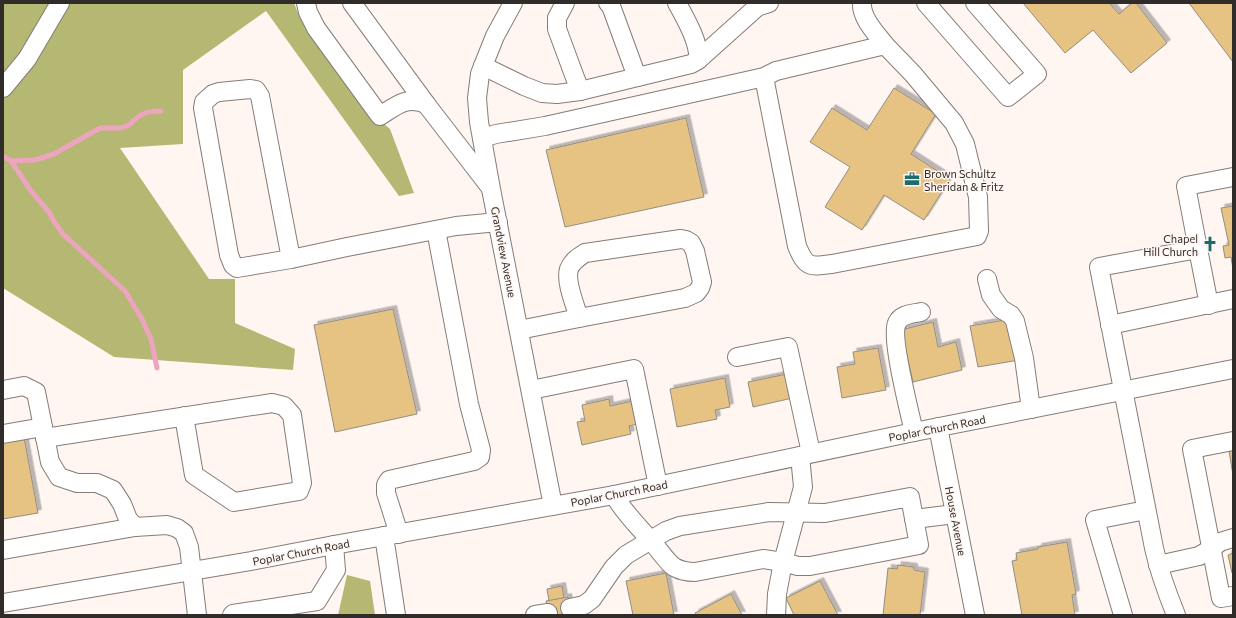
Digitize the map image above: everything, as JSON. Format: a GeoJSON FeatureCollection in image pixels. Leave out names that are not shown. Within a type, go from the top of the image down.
{"type":"FeatureCollection","features":[{"type":"Feature","properties":{"kind":"street"},"geometry":{"type":"LineString","coordinates":[[3,88],[27,59],[60,3]]}},
{"type":"Feature","properties":{"kind":"street"},"geometry":{"type":"LineString","coordinates":[[306,3],[316,28],[380,116],[397,105],[407,101],[417,101],[426,104]]}},
{"type":"Feature","properties":{"kind":"street"},"geometry":{"type":"LineString","coordinates":[[352,3],[491,189]]}},
{"type":"Feature","properties":{"kind":"street","name":"Grandview Avenue"},"geometry":{"type":"LineString","coordinates":[[513,3],[495,36],[483,66],[480,74],[477,98],[491,189],[554,506]]}},
{"type":"Feature","properties":{"kind":"street"},"geometry":{"type":"LineString","coordinates":[[565,3],[558,18],[557,29],[580,90]]}},
{"type":"Feature","properties":{"kind":"street"},"geometry":{"type":"LineString","coordinates":[[608,3],[611,6],[637,77]]}},
{"type":"Feature","properties":{"kind":"street"},"geometry":{"type":"LineString","coordinates":[[677,3],[689,26],[699,52],[698,60]]}},
{"type":"Feature","properties":{"kind":"street"},"geometry":{"type":"LineString","coordinates":[[764,77],[796,246],[802,259],[809,265],[819,266],[832,264],[977,236],[979,231],[978,197],[965,144],[954,123],[935,99],[884,45],[865,18],[861,6],[862,3]]}},
{"type":"Feature","properties":{"kind":"street"},"geometry":{"type":"LineString","coordinates":[[926,3],[1008,97],[1037,74],[975,3]]}},
{"type":"Feature","properties":{"kind":"street"},"geometry":{"type":"LineString","coordinates":[[483,66],[542,93],[557,94],[580,90],[691,64],[698,60],[761,4]]}},
{"type":"Feature","properties":{"kind":"street"},"geometry":{"type":"LineString","coordinates":[[482,138],[496,134],[546,126],[764,77],[776,71],[884,45]]}},
{"type":"Feature","properties":{"kind":"street"},"geometry":{"type":"LineString","coordinates":[[291,259],[260,96],[256,90],[250,89],[213,94],[204,102],[203,108],[229,255],[233,265],[237,268],[291,259],[456,226],[498,222]]}},
{"type":"Feature","properties":{"kind":"street"},"geometry":{"type":"LineString","coordinates":[[1209,305],[1186,186],[1233,177]]}},
{"type":"Feature","properties":{"kind":"street"},"geometry":{"type":"LineString","coordinates":[[396,615],[386,485],[389,480],[474,461],[480,457],[481,450],[469,404],[436,230]]}},
{"type":"Feature","properties":{"kind":"street"},"geometry":{"type":"LineString","coordinates":[[519,330],[685,298],[696,293],[702,282],[695,251],[691,243],[681,239],[585,253],[580,256],[570,268],[568,276],[579,318]]}},
{"type":"Feature","properties":{"kind":"street"},"geometry":{"type":"LineString","coordinates":[[1176,615],[1168,597],[1158,565],[1099,266],[1198,249]]}},
{"type":"Feature","properties":{"kind":"street"},"geometry":{"type":"LineString","coordinates":[[987,279],[991,295],[1001,309],[1011,315],[1015,321],[1024,358],[1031,409]]}},
{"type":"Feature","properties":{"kind":"street"},"geometry":{"type":"LineString","coordinates":[[1110,325],[1233,299]]}},
{"type":"Feature","properties":{"kind":"street"},"geometry":{"type":"LineString","coordinates":[[914,432],[896,346],[895,328],[897,322],[903,316],[921,312]]}},
{"type":"Feature","properties":{"kind":"street"},"geometry":{"type":"LineString","coordinates":[[738,357],[788,347],[806,455],[802,487],[783,562],[777,594],[776,615]]}},
{"type":"Feature","properties":{"kind":"street"},"geometry":{"type":"LineString","coordinates":[[531,390],[634,369],[658,486]]}},
{"type":"Feature","properties":{"kind":"street","name":"Poplar Church Road"},"geometry":{"type":"LineString","coordinates":[[3,603],[251,561],[614,495],[938,427],[1233,369]]}},
{"type":"Feature","properties":{"kind":"street"},"geometry":{"type":"LineString","coordinates":[[3,390],[24,386],[36,392],[50,462],[60,477],[77,483],[97,483],[113,490],[122,504],[128,518],[135,527]]}},
{"type":"Feature","properties":{"kind":"street"},"geometry":{"type":"LineString","coordinates":[[3,434],[44,432],[184,416],[272,403],[284,406],[292,415],[302,483],[299,491],[234,502],[194,475],[184,416]]}},
{"type":"Feature","properties":{"kind":"street","name":"House Avenue"},"geometry":{"type":"LineString","coordinates":[[938,427],[974,615]]}},
{"type":"Feature","properties":{"kind":"street"},"geometry":{"type":"LineString","coordinates":[[1233,441],[1192,450],[1221,598],[1233,596]]}},
{"type":"Feature","properties":{"kind":"street"},"geometry":{"type":"LineString","coordinates":[[570,608],[588,603],[620,560],[650,540],[666,531],[680,526],[769,512],[825,513],[910,497],[919,545],[810,566],[798,566],[770,559],[756,560],[695,572],[686,572],[672,566],[650,540],[619,503],[614,495]]}},
{"type":"Feature","properties":{"kind":"street"},"geometry":{"type":"LineString","coordinates":[[1123,615],[1095,520],[1146,510]]}},
{"type":"Feature","properties":{"kind":"street"},"geometry":{"type":"LineString","coordinates":[[914,519],[955,514]]}},
{"type":"Feature","properties":{"kind":"street"},"geometry":{"type":"LineString","coordinates":[[3,550],[135,527],[167,525],[177,528],[184,533],[189,547],[197,615]]}},
{"type":"Feature","properties":{"kind":"street"},"geometry":{"type":"LineString","coordinates":[[1158,565],[1199,556],[1223,540],[1233,538]]}},
{"type":"Feature","properties":{"kind":"street"},"geometry":{"type":"LineString","coordinates":[[232,615],[317,601],[336,570],[334,545]]}},
{"type":"Feature","properties":{"kind":"green space"},"geometry":{"type":"Polygon","coordinates":[[[3,3],[294,3],[300,18],[368,110],[390,129],[414,193],[399,196],[266,11],[183,70],[183,144],[120,148],[209,279],[235,279],[235,323],[295,349],[293,370],[114,357],[3,288],[3,3]]]}},
{"type":"Feature","properties":{"kind":"green space"},"geometry":{"type":"Polygon","coordinates":[[[347,575],[370,581],[375,615],[338,615],[347,575]]]}},
{"type":"Feature","properties":{"kind":"building"},"geometry":{"type":"Polygon","coordinates":[[[1023,3],[1109,3],[1119,14],[1132,3],[1136,3],[1167,43],[1131,73],[1093,30],[1065,53],[1023,3]]]}},
{"type":"Feature","properties":{"kind":"building"},"geometry":{"type":"Polygon","coordinates":[[[1189,3],[1233,3],[1233,62],[1189,3]]]}},
{"type":"Feature","properties":{"kind":"building"},"geometry":{"type":"Polygon","coordinates":[[[894,88],[936,114],[911,154],[950,179],[924,220],[884,195],[862,230],[825,207],[850,167],[810,142],[832,108],[867,130],[894,88]]]}},
{"type":"Feature","properties":{"kind":"building"},"geometry":{"type":"Polygon","coordinates":[[[686,118],[704,197],[565,227],[546,150],[686,118]]]}},
{"type":"Feature","properties":{"kind":"building"},"geometry":{"type":"Polygon","coordinates":[[[1233,206],[1233,269],[1231,257],[1225,258],[1223,246],[1229,245],[1221,208],[1233,206]]]}},
{"type":"Feature","properties":{"kind":"building"},"geometry":{"type":"Polygon","coordinates":[[[393,309],[417,414],[335,432],[314,325],[393,309]]]}},
{"type":"Feature","properties":{"kind":"building"},"geometry":{"type":"Polygon","coordinates":[[[1011,319],[1019,360],[978,367],[970,326],[1011,319]]]}},
{"type":"Feature","properties":{"kind":"building"},"geometry":{"type":"Polygon","coordinates":[[[933,322],[938,347],[956,342],[962,370],[913,382],[901,330],[933,322]]]}},
{"type":"Feature","properties":{"kind":"building"},"geometry":{"type":"Polygon","coordinates":[[[878,348],[886,390],[842,398],[837,367],[855,364],[853,352],[878,348]]]}},
{"type":"Feature","properties":{"kind":"building"},"geometry":{"type":"Polygon","coordinates":[[[792,373],[797,397],[753,407],[748,382],[792,373]]]}},
{"type":"Feature","properties":{"kind":"building"},"geometry":{"type":"Polygon","coordinates":[[[725,378],[730,407],[715,410],[717,419],[677,427],[670,389],[725,378]]]}},
{"type":"Feature","properties":{"kind":"building"},"geometry":{"type":"Polygon","coordinates":[[[609,399],[610,406],[637,400],[642,423],[629,426],[631,434],[582,445],[577,422],[585,421],[582,405],[609,399]]]}},
{"type":"Feature","properties":{"kind":"building"},"geometry":{"type":"Polygon","coordinates":[[[24,437],[38,513],[3,519],[3,441],[24,437]]]}},
{"type":"Feature","properties":{"kind":"building"},"geometry":{"type":"Polygon","coordinates":[[[1233,450],[1233,475],[1229,451],[1233,450]]]}},
{"type":"Feature","properties":{"kind":"building"},"geometry":{"type":"Polygon","coordinates":[[[1067,542],[1076,594],[1072,595],[1075,615],[1022,615],[1012,561],[1017,560],[1016,553],[1038,549],[1038,547],[1067,542]]]}},
{"type":"Feature","properties":{"kind":"building"},"geometry":{"type":"Polygon","coordinates":[[[1233,553],[1233,573],[1232,573],[1228,555],[1233,553]]]}},
{"type":"Feature","properties":{"kind":"building"},"geometry":{"type":"Polygon","coordinates":[[[898,565],[914,567],[914,570],[925,572],[920,615],[883,615],[888,568],[897,569],[898,565]]]}},
{"type":"Feature","properties":{"kind":"building"},"geometry":{"type":"Polygon","coordinates":[[[666,573],[674,615],[633,615],[626,581],[666,573]]]}},
{"type":"Feature","properties":{"kind":"building"},"geometry":{"type":"Polygon","coordinates":[[[820,581],[838,615],[794,615],[786,598],[820,581]]]}},
{"type":"Feature","properties":{"kind":"building"},"geometry":{"type":"Polygon","coordinates":[[[562,586],[564,598],[549,601],[547,589],[562,586]]]}},
{"type":"Feature","properties":{"kind":"building"},"geometry":{"type":"Polygon","coordinates":[[[731,594],[742,615],[696,615],[695,613],[731,594]]]}},
{"type":"Feature","properties":{"kind":"building"},"geometry":{"type":"Polygon","coordinates":[[[568,597],[572,615],[549,615],[546,601],[568,597]]]}},
{"type":"Feature","properties":{"kind":"waterway"},"geometry":{"type":"LineString","coordinates":[[11,161],[35,160],[54,154],[100,128],[121,128],[129,125],[139,116],[148,112],[161,111]]}},
{"type":"Feature","properties":{"kind":"waterway"},"geometry":{"type":"LineString","coordinates":[[3,156],[11,161],[31,191],[49,212],[63,234],[125,291],[142,319],[151,339],[157,368]]}},
{"type":"Feature","properties":{"kind":"place","name":"Brown Schultz Sheridan & Fritz"},"geometry":{"type":"Point","coordinates":[912,179]}},
{"type":"Feature","properties":{"kind":"place","name":"Chapel Hill Church"},"geometry":{"type":"Point","coordinates":[1210,244]}}]}
